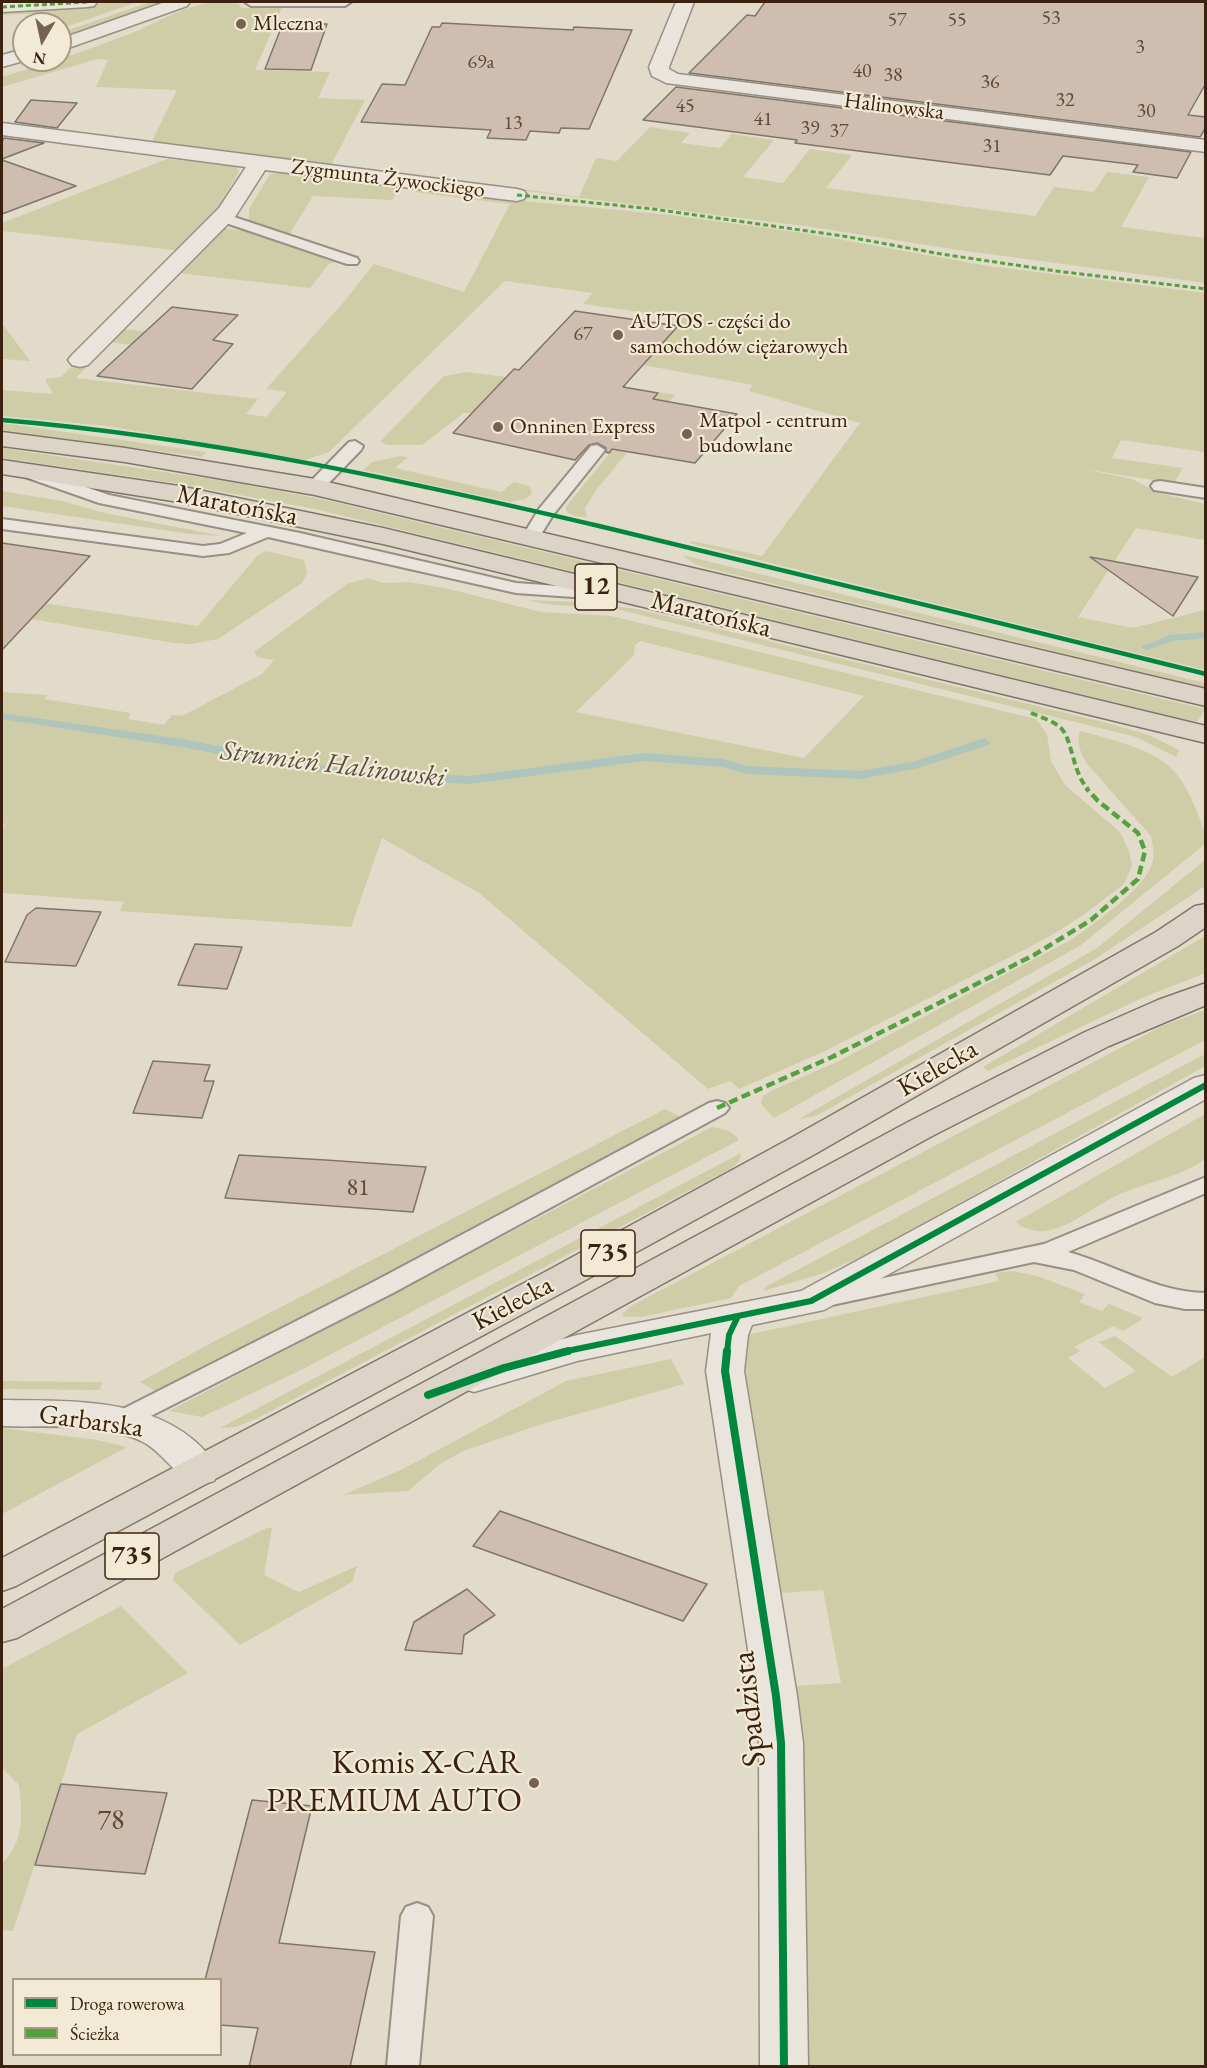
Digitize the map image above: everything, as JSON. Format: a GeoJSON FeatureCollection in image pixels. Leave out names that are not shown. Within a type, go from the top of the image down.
{"type":"FeatureCollection","features":[{"type":"Feature","properties":{"kind":"main road","name":"Maratońska"},"geometry":{"type":"LineString","coordinates":[[2,439],[146,458],[315,487],[1206,698]]}},
{"type":"Feature","properties":{"kind":"main road","name":"Maratońska"},"geometry":{"type":"LineString","coordinates":[[13,469],[256,508],[632,596],[1199,736]]}},
{"type":"Feature","properties":{"kind":"main road","name":"Kielecka"},"geometry":{"type":"LineString","coordinates":[[2,1576],[803,1146],[1167,939],[1206,913]]}},
{"type":"Feature","properties":{"kind":"main road","name":"Kielecka"},"geometry":{"type":"LineString","coordinates":[[2,1628],[922,1128],[1055,1059],[1165,1008],[1206,993]]}},
{"type":"Feature","properties":{"kind":"street"},"geometry":{"type":"LineString","coordinates":[[2,7],[88,2]]}},
{"type":"Feature","properties":{"kind":"street"},"geometry":{"type":"LineString","coordinates":[[72,41],[181,2]]}},
{"type":"Feature","properties":{"kind":"street","name":"Halinowska"},"geometry":{"type":"LineString","coordinates":[[685,2],[658,67],[663,76],[673,79],[1206,146]]}},
{"type":"Feature","properties":{"kind":"street","name":"Zygmunta Żywockiego"},"geometry":{"type":"LineString","coordinates":[[2,129],[518,195]]}},
{"type":"Feature","properties":{"kind":"street","name":"Zygmunta Żywockiego"},"geometry":{"type":"LineString","coordinates":[[80,360],[233,206],[259,163]]}},
{"type":"Feature","properties":{"kind":"street"},"geometry":{"type":"LineString","coordinates":[[428,1395],[531,1360],[811,1301],[1206,1085]]}},
{"type":"Feature","properties":{"kind":"street","name":"Spadzista"},"geometry":{"type":"LineString","coordinates":[[738,1316],[729,1335],[725,1371],[776,1696],[781,1743],[784,2067]]}},
{"type":"Feature","properties":{"kind":"street","name":"Spadzista"},"geometry":{"type":"LineString","coordinates":[[670,1330],[688,1334],[708,1346],[725,1371]]}},
{"type":"Feature","properties":{"kind":"street","name":"Garbarska"},"geometry":{"type":"LineString","coordinates":[[2,1413],[56,1414],[120,1421],[157,1432],[172,1442],[200,1471]]}},
{"type":"Feature","properties":{"kind":"lane"},"geometry":{"type":"LineString","coordinates":[[251,2],[345,2]]}},
{"type":"Feature","properties":{"kind":"lane"},"geometry":{"type":"LineString","coordinates":[[222,217],[352,261]]}},
{"type":"Feature","properties":{"kind":"lane"},"geometry":{"type":"LineString","coordinates":[[315,487],[356,446]]}},
{"type":"Feature","properties":{"kind":"lane"},"geometry":{"type":"LineString","coordinates":[[531,537],[545,513],[597,450]]}},
{"type":"Feature","properties":{"kind":"lane"},"geometry":{"type":"LineString","coordinates":[[13,469],[105,499],[267,531],[516,588],[632,596]]}},
{"type":"Feature","properties":{"kind":"lane"},"geometry":{"type":"LineString","coordinates":[[1160,486],[1206,494]]}},
{"type":"Feature","properties":{"kind":"lane"},"geometry":{"type":"LineString","coordinates":[[2,524],[203,550],[223,549],[267,531]]}},
{"type":"Feature","properties":{"kind":"lane"},"geometry":{"type":"LineString","coordinates":[[120,1421],[384,1287],[717,1108]]}},
{"type":"Feature","properties":{"kind":"lane"},"geometry":{"type":"LineString","coordinates":[[811,1301],[1050,1251],[1206,1184]]}},
{"type":"Feature","properties":{"kind":"lane"},"geometry":{"type":"LineString","coordinates":[[1031,1256],[1073,1260],[1179,1301],[1206,1301]]}},
{"type":"Feature","properties":{"kind":"lane"},"geometry":{"type":"LineString","coordinates":[[403,2067],[417,1916]]}},
{"type":"Feature","properties":{"kind":"shaded area"},"geometry":{"type":"Polygon","coordinates":[[[137,2],[72,25],[72,12],[12,12],[12,15],[2,15],[2,11],[137,2]]]}},
{"type":"Feature","properties":{"kind":"shaded area"},"geometry":{"type":"Polygon","coordinates":[[[150,2],[161,3],[72,35],[72,29],[150,2]]]}},
{"type":"Feature","properties":{"kind":"shaded area"},"geometry":{"type":"Polygon","coordinates":[[[209,3],[238,4],[242,8],[282,7],[255,70],[330,72],[318,98],[365,100],[331,165],[356,168],[354,170],[151,143],[177,90],[96,87],[108,60],[97,59],[72,66],[72,55],[139,30],[185,9],[209,3]]]}},
{"type":"Feature","properties":{"kind":"shaded area"},"geometry":{"type":"Polygon","coordinates":[[[18,72],[53,72],[2,87],[2,77],[18,72]]]}},
{"type":"Feature","properties":{"kind":"shaded area"},"geometry":{"type":"Polygon","coordinates":[[[650,127],[690,133],[681,143],[720,148],[732,134],[774,140],[743,177],[783,183],[810,149],[852,155],[826,188],[1035,216],[1054,187],[1094,192],[1107,172],[1149,177],[1121,227],[1205,238],[1205,283],[959,250],[812,227],[486,186],[487,184],[579,197],[596,158],[617,161],[650,127]]]}},
{"type":"Feature","properties":{"kind":"shaded area"},"geometry":{"type":"Polygon","coordinates":[[[167,159],[230,165],[236,167],[239,172],[219,206],[175,250],[2,231],[2,223],[167,159]]]}},
{"type":"Feature","properties":{"kind":"shaded area"},"geometry":{"type":"Polygon","coordinates":[[[291,172],[402,186],[392,200],[313,196],[289,235],[249,221],[249,209],[270,174],[291,172]]]}},
{"type":"Feature","properties":{"kind":"shaded area"},"geometry":{"type":"Polygon","coordinates":[[[418,188],[512,200],[670,215],[804,233],[988,266],[1205,293],[1205,452],[1121,440],[1112,458],[1183,468],[1174,483],[1083,469],[1132,479],[1159,493],[1205,504],[1205,540],[1136,528],[1078,617],[1133,628],[1205,610],[1205,670],[689,543],[692,541],[762,556],[860,423],[749,391],[753,385],[643,365],[683,318],[583,304],[593,293],[505,281],[329,452],[305,460],[107,426],[2,416],[2,390],[53,394],[45,379],[61,377],[83,358],[100,353],[76,378],[258,399],[246,414],[266,417],[287,392],[266,389],[342,304],[374,264],[464,292],[510,204],[415,192],[418,188]]]}},
{"type":"Feature","properties":{"kind":"shaded area"},"geometry":{"type":"Polygon","coordinates":[[[224,228],[252,232],[337,261],[328,265],[310,288],[178,273],[224,228]]]}},
{"type":"Feature","properties":{"kind":"shaded area"},"geometry":{"type":"Polygon","coordinates":[[[2,323],[30,361],[2,359],[2,323]]]}},
{"type":"Feature","properties":{"kind":"shaded area"},"geometry":{"type":"Polygon","coordinates":[[[123,329],[198,338],[186,352],[110,342],[123,329]]]}},
{"type":"Feature","properties":{"kind":"shaded area"},"geometry":{"type":"Polygon","coordinates":[[[466,372],[506,377],[472,413],[464,413],[422,445],[387,445],[380,442],[444,376],[466,372]]]}},
{"type":"Feature","properties":{"kind":"shaded area"},"geometry":{"type":"Polygon","coordinates":[[[659,392],[675,395],[596,490],[585,508],[587,517],[571,515],[565,508],[659,392]]]}},
{"type":"Feature","properties":{"kind":"shaded area"},"geometry":{"type":"Polygon","coordinates":[[[2,423],[206,452],[202,457],[2,430],[2,423]]]}},
{"type":"Feature","properties":{"kind":"shaded area"},"geometry":{"type":"Polygon","coordinates":[[[2,448],[225,481],[321,499],[1205,709],[1197,722],[315,509],[175,483],[2,458],[2,448]]]}},
{"type":"Feature","properties":{"kind":"shaded area"},"geometry":{"type":"Polygon","coordinates":[[[400,456],[408,457],[395,468],[501,492],[514,482],[529,486],[532,494],[525,499],[510,502],[363,470],[372,462],[400,456]]]}},
{"type":"Feature","properties":{"kind":"shaded area"},"geometry":{"type":"Polygon","coordinates":[[[2,491],[62,501],[105,513],[222,536],[190,534],[2,506],[2,491]]]}},
{"type":"Feature","properties":{"kind":"shaded area"},"geometry":{"type":"Polygon","coordinates":[[[266,551],[304,560],[307,573],[302,583],[218,639],[191,644],[174,643],[2,614],[2,597],[198,626],[258,555],[266,551]]]}},
{"type":"Feature","properties":{"kind":"shaded area"},"geometry":{"type":"Polygon","coordinates":[[[682,555],[1205,683],[1205,687],[707,568],[695,564],[682,555]]]}},
{"type":"Feature","properties":{"kind":"shaded area"},"geometry":{"type":"Polygon","coordinates":[[[368,578],[384,583],[409,582],[445,588],[541,612],[611,616],[1036,719],[1047,734],[1051,761],[1065,785],[1120,832],[1129,851],[1132,866],[1124,884],[1082,916],[1047,938],[825,1051],[739,1089],[730,1081],[708,1089],[479,893],[382,838],[351,927],[120,911],[124,902],[2,893],[2,831],[12,810],[2,829],[2,692],[48,695],[44,699],[131,713],[128,719],[164,725],[172,715],[182,716],[262,674],[274,660],[257,657],[254,652],[347,584],[368,578]],[[640,641],[635,645],[634,655],[576,712],[804,758],[864,696],[640,641]]]}},
{"type":"Feature","properties":{"kind":"shaded area"},"geometry":{"type":"Polygon","coordinates":[[[528,600],[582,602],[637,609],[1111,724],[1149,735],[1179,750],[1176,757],[1136,737],[616,609],[544,604],[528,600]]]}},
{"type":"Feature","properties":{"kind":"shaded area"},"geometry":{"type":"Polygon","coordinates":[[[1080,731],[1134,747],[1170,767],[1180,778],[1191,798],[1203,828],[1205,844],[1081,945],[774,1118],[761,1104],[763,1096],[839,1061],[1069,941],[1116,906],[1147,874],[1153,861],[1151,836],[1088,765],[1080,749],[1080,731]]]}},
{"type":"Feature","properties":{"kind":"shaded area"},"geometry":{"type":"Polygon","coordinates":[[[1205,860],[1205,886],[1095,959],[816,1116],[799,1119],[1097,948],[1205,860]]]}},
{"type":"Feature","properties":{"kind":"shaded area"},"geometry":{"type":"Polygon","coordinates":[[[1205,936],[1205,973],[1142,998],[988,1071],[983,1067],[1205,936]]]}},
{"type":"Feature","properties":{"kind":"shaded area"},"geometry":{"type":"Polygon","coordinates":[[[1205,1010],[1205,1040],[739,1286],[731,1298],[641,1317],[623,1317],[623,1313],[631,1306],[1162,1026],[1205,1010]]]}},
{"type":"Feature","properties":{"kind":"shaded area"},"geometry":{"type":"Polygon","coordinates":[[[1205,1054],[1205,1066],[870,1253],[824,1273],[763,1291],[767,1286],[1205,1054]]]}},
{"type":"Feature","properties":{"kind":"shaded area"},"geometry":{"type":"Polygon","coordinates":[[[665,1109],[683,1118],[442,1247],[157,1392],[140,1382],[213,1342],[665,1109]]]}},
{"type":"Feature","properties":{"kind":"shaded area"},"geometry":{"type":"Polygon","coordinates":[[[1205,1114],[1205,1159],[1195,1165],[1116,1196],[1059,1228],[1037,1231],[1027,1229],[1016,1222],[1205,1114]]]}},
{"type":"Feature","properties":{"kind":"shaded area"},"geometry":{"type":"Polygon","coordinates":[[[712,1127],[730,1132],[739,1140],[299,1371],[202,1417],[169,1411],[712,1127]]]}},
{"type":"Feature","properties":{"kind":"shaded area"},"geometry":{"type":"Polygon","coordinates":[[[741,1153],[739,1161],[732,1168],[258,1418],[236,1427],[220,1428],[741,1153]]]}},
{"type":"Feature","properties":{"kind":"shaded area"},"geometry":{"type":"Polygon","coordinates":[[[1012,1271],[1037,1276],[1085,1294],[1079,1302],[1102,1311],[1109,1304],[1141,1317],[1141,1320],[1123,1331],[1113,1326],[1074,1347],[1080,1351],[1068,1358],[1105,1388],[1136,1371],[1099,1342],[1115,1336],[1172,1377],[1205,1357],[1205,2066],[809,2066],[802,1720],[796,1686],[841,1683],[823,1590],[780,1593],[748,1395],[746,1335],[999,1281],[995,1273],[1012,1271]]]}},
{"type":"Feature","properties":{"kind":"shaded area"},"geometry":{"type":"Polygon","coordinates":[[[671,1359],[684,1384],[539,1425],[463,1451],[440,1464],[408,1491],[343,1495],[403,1469],[566,1381],[671,1359]]]}},
{"type":"Feature","properties":{"kind":"shaded area"},"geometry":{"type":"Polygon","coordinates":[[[2,1381],[103,1382],[99,1390],[2,1389],[2,1381]]]}},
{"type":"Feature","properties":{"kind":"shaded area"},"geometry":{"type":"Polygon","coordinates":[[[2,1428],[97,1440],[127,1447],[2,1514],[2,1428]]]}},
{"type":"Feature","properties":{"kind":"shaded area"},"geometry":{"type":"Polygon","coordinates":[[[267,1528],[272,1528],[264,1575],[299,1592],[357,1566],[352,1582],[240,1645],[173,1580],[175,1573],[267,1528]]]}},
{"type":"Feature","properties":{"kind":"shaded area"},"geometry":{"type":"Polygon","coordinates":[[[121,1606],[188,1673],[77,1734],[13,1931],[2,1930],[2,1863],[15,1846],[20,1827],[21,1806],[19,1785],[2,1768],[2,1669],[121,1606]]]}},
{"type":"Feature","properties":{"kind":"building"},"geometry":{"type":"Polygon","coordinates":[[[765,2],[1206,2],[1206,83],[1188,115],[1206,117],[1206,127],[1200,137],[689,73],[747,15],[755,16],[765,2]]]}},
{"type":"Feature","properties":{"kind":"building"},"geometry":{"type":"Polygon","coordinates":[[[283,23],[327,24],[311,70],[265,69],[283,23]]]}},
{"type":"Feature","properties":{"kind":"building"},"geometry":{"type":"Polygon","coordinates":[[[442,23],[573,30],[574,27],[632,30],[589,129],[561,128],[559,133],[530,131],[526,140],[487,138],[491,130],[361,122],[382,84],[405,85],[432,27],[440,27],[442,23]]]}},
{"type":"Feature","properties":{"kind":"building"},"geometry":{"type":"Polygon","coordinates":[[[676,87],[1191,152],[1177,178],[1133,172],[1138,165],[1063,156],[1050,175],[795,143],[797,140],[643,120],[676,87]]]}},
{"type":"Feature","properties":{"kind":"building"},"geometry":{"type":"Polygon","coordinates":[[[31,100],[77,103],[57,128],[15,122],[31,100]]]}},
{"type":"Feature","properties":{"kind":"building"},"geometry":{"type":"Polygon","coordinates":[[[4,138],[44,143],[2,159],[4,138]]]}},
{"type":"Feature","properties":{"kind":"building"},"geometry":{"type":"Polygon","coordinates":[[[2,160],[76,186],[2,214],[2,160]]]}},
{"type":"Feature","properties":{"kind":"building"},"geometry":{"type":"Polygon","coordinates":[[[172,307],[238,315],[213,340],[233,344],[192,389],[97,376],[172,307]]]}},
{"type":"Feature","properties":{"kind":"building"},"geometry":{"type":"Polygon","coordinates":[[[575,311],[678,326],[623,387],[658,393],[653,399],[737,414],[695,463],[612,449],[609,453],[606,452],[606,448],[597,443],[589,445],[575,460],[453,433],[514,369],[519,370],[575,311]]]}},
{"type":"Feature","properties":{"kind":"building"},"geometry":{"type":"Polygon","coordinates":[[[2,543],[90,556],[2,650],[2,543]]]}},
{"type":"Feature","properties":{"kind":"building"},"geometry":{"type":"Polygon","coordinates":[[[1090,557],[1198,577],[1173,616],[1090,557]]]}},
{"type":"Feature","properties":{"kind":"building"},"geometry":{"type":"Polygon","coordinates":[[[36,908],[101,912],[76,966],[5,962],[27,915],[36,908]]]}},
{"type":"Feature","properties":{"kind":"building"},"geometry":{"type":"Polygon","coordinates":[[[195,944],[242,947],[227,989],[178,985],[195,944]]]}},
{"type":"Feature","properties":{"kind":"building"},"geometry":{"type":"Polygon","coordinates":[[[153,1061],[210,1065],[204,1081],[214,1081],[202,1118],[133,1113],[153,1061]]]}},
{"type":"Feature","properties":{"kind":"building"},"geometry":{"type":"Polygon","coordinates":[[[239,1155],[426,1167],[413,1212],[225,1198],[239,1155]]]}},
{"type":"Feature","properties":{"kind":"building"},"geometry":{"type":"Polygon","coordinates":[[[500,1511],[707,1584],[683,1621],[473,1546],[500,1511]]]}},
{"type":"Feature","properties":{"kind":"building"},"geometry":{"type":"Polygon","coordinates":[[[467,1589],[495,1615],[464,1635],[462,1654],[405,1650],[414,1622],[467,1589]]]}},
{"type":"Feature","properties":{"kind":"building"},"geometry":{"type":"Polygon","coordinates":[[[61,1784],[167,1793],[145,1874],[35,1865],[61,1784]]]}},
{"type":"Feature","properties":{"kind":"building"},"geometry":{"type":"Polygon","coordinates":[[[252,1800],[312,1806],[279,1943],[375,1952],[350,2067],[249,2067],[258,2028],[222,2025],[222,1978],[206,1978],[252,1800]]]}},
{"type":"Feature","properties":{"kind":"waterway","name":"Strumień Halinowski"},"geometry":{"type":"LineString","coordinates":[[1147,647],[1170,638],[1206,635]]}},
{"type":"Feature","properties":{"kind":"waterway","name":"Strumień Halinowski"},"geometry":{"type":"LineString","coordinates":[[2,716],[181,743],[327,770],[369,775],[469,780],[645,757],[723,763],[747,770],[861,775],[914,765],[984,742]]}},
{"type":"Feature","properties":{"kind":"marked path"},"geometry":{"type":"LineString","coordinates":[[2,7],[88,2]]}},
{"type":"Feature","properties":{"kind":"marked path"},"geometry":{"type":"LineString","coordinates":[[517,195],[653,209],[843,236],[941,254],[1056,271],[1206,289]]}},
{"type":"Feature","properties":{"kind":"marked path"},"geometry":{"type":"LineString","coordinates":[[717,1108],[832,1057],[1034,955],[1091,920],[1138,879],[1145,851],[1138,833],[1098,801],[1079,780],[1063,730],[1054,723],[1031,713]]}},
{"type":"Feature","properties":{"kind":"cycle path"},"geometry":{"type":"LineString","coordinates":[[2,420],[146,435],[334,468],[447,491],[726,556],[1206,674]]}},
{"type":"Feature","properties":{"kind":"cycle path"},"geometry":{"type":"LineString","coordinates":[[428,1395],[504,1368],[577,1348],[811,1301],[1206,1085]]}},
{"type":"Feature","properties":{"kind":"cycle path"},"geometry":{"type":"LineString","coordinates":[[738,1316],[729,1335],[725,1371],[776,1696],[781,1743],[784,2066]]}},
{"type":"Feature","properties":{"kind":"place","name":"Mleczna"},"geometry":{"type":"Point","coordinates":[241,24]}},
{"type":"Feature","properties":{"kind":"place","name":"AUTOS - części do samochodów ciężarowych"},"geometry":{"type":"Point","coordinates":[618,335]}},
{"type":"Feature","properties":{"kind":"place","name":"Onninen Express"},"geometry":{"type":"Point","coordinates":[498,427]}},
{"type":"Feature","properties":{"kind":"place","name":"Matpol - centrum budowlane"},"geometry":{"type":"Point","coordinates":[687,434]}},
{"type":"Feature","properties":{"kind":"place","name":"Komis X-CAR PREMIUM AUTO"},"geometry":{"type":"Point","coordinates":[534,1783]}}]}
